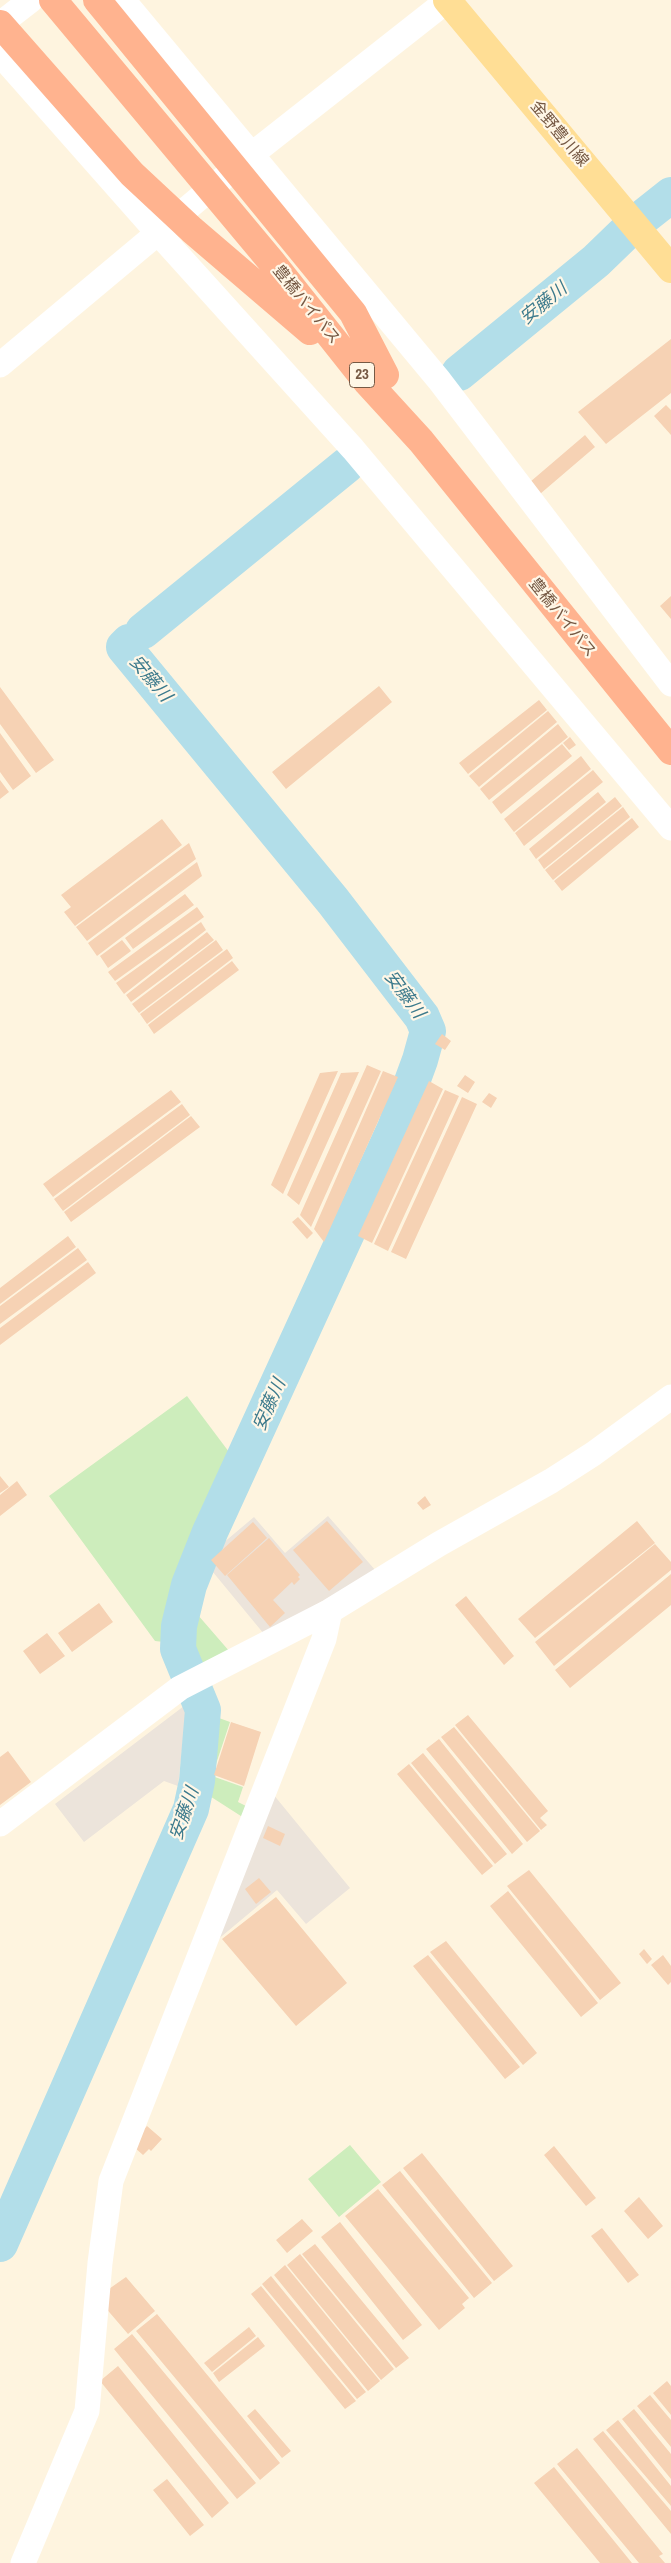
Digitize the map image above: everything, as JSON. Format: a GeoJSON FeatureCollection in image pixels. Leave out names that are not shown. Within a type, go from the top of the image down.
{"type":"FeatureCollection","features":[{"type":"Feature","properties":{"kind":"highway","name":"豊橋バイパス"},"geometry":{"type":"LineString","coordinates":[[53,0],[271,261],[376,378],[421,441],[671,751]]}},
{"type":"Feature","properties":{"kind":"highway","name":"豊橋バイパス"},"geometry":{"type":"LineString","coordinates":[[74,0],[376,378],[671,727]]}},
{"type":"Feature","properties":{"kind":"highway"},"geometry":{"type":"LineString","coordinates":[[97,0],[353,313],[376,378]]}},
{"type":"Feature","properties":{"kind":"highway"},"geometry":{"type":"LineString","coordinates":[[0,24],[132,174],[192,230],[376,378]]}},
{"type":"Feature","properties":{"kind":"main road","name":"金野豊川線"},"geometry":{"type":"LineString","coordinates":[[447,0],[671,269]]}},
{"type":"Feature","properties":{"kind":"street"},"geometry":{"type":"LineString","coordinates":[[0,24],[31,0]]}},
{"type":"Feature","properties":{"kind":"street"},"geometry":{"type":"LineString","coordinates":[[123,0],[439,380],[671,684]]}},
{"type":"Feature","properties":{"kind":"street"},"geometry":{"type":"LineString","coordinates":[[0,365],[251,155],[447,0]]}},
{"type":"Feature","properties":{"kind":"street"},"geometry":{"type":"LineString","coordinates":[[0,54],[158,234],[353,449],[669,823]]}},
{"type":"Feature","properties":{"kind":"street"},"geometry":{"type":"LineString","coordinates":[[0,1824],[192,1682],[330,1611],[439,1544],[551,1481],[671,1397]]}},
{"type":"Feature","properties":{"kind":"street"},"geometry":{"type":"LineString","coordinates":[[23,2563],[87,2411],[100,2262],[111,2181],[324,1639],[330,1611]]}},
{"type":"Feature","properties":{"kind":"shaded area"},"geometry":{"type":"Polygon","coordinates":[[[328,1516],[376,1571],[264,1634],[203,1560],[254,1517],[285,1553],[328,1516]]]}},
{"type":"Feature","properties":{"kind":"shaded area"},"geometry":{"type":"Polygon","coordinates":[[[184,1706],[186,1713],[178,1786],[164,1781],[84,1842],[55,1804],[184,1706]]]}},
{"type":"Feature","properties":{"kind":"shaded area"},"geometry":{"type":"Polygon","coordinates":[[[273,1794],[350,1888],[306,1924],[277,1890],[216,1941],[273,1794]]]}},
{"type":"Feature","properties":{"kind":"green space"},"geometry":{"type":"Polygon","coordinates":[[[187,1396],[229,1452],[185,1553],[170,1600],[164,1642],[155,1641],[49,1496],[187,1396]]]}},
{"type":"Feature","properties":{"kind":"green space"},"geometry":{"type":"Polygon","coordinates":[[[191,1607],[230,1652],[192,1672],[185,1653],[191,1607]]]}},
{"type":"Feature","properties":{"kind":"green space"},"geometry":{"type":"Polygon","coordinates":[[[208,1714],[230,1722],[212,1776],[243,1787],[238,1802],[246,1806],[244,1818],[205,1793],[208,1714]]]}},
{"type":"Feature","properties":{"kind":"green space"},"geometry":{"type":"Polygon","coordinates":[[[350,2145],[381,2182],[339,2217],[308,2179],[350,2145]]]}},
{"type":"Feature","properties":{"kind":"building"},"geometry":{"type":"Polygon","coordinates":[[[671,339],[671,393],[606,444],[578,412],[671,339]]]}},
{"type":"Feature","properties":{"kind":"building"},"geometry":{"type":"Polygon","coordinates":[[[666,405],[671,410],[671,435],[654,416],[666,405]]]}},
{"type":"Feature","properties":{"kind":"building"},"geometry":{"type":"Polygon","coordinates":[[[585,435],[595,447],[540,494],[530,482],[585,435]]]}},
{"type":"Feature","properties":{"kind":"building"},"geometry":{"type":"Polygon","coordinates":[[[671,596],[671,619],[660,606],[671,596]]]}},
{"type":"Feature","properties":{"kind":"building"},"geometry":{"type":"Polygon","coordinates":[[[379,686],[392,702],[286,789],[272,772],[379,686]]]}},
{"type":"Feature","properties":{"kind":"building"},"geometry":{"type":"Polygon","coordinates":[[[0,687],[54,760],[36,773],[0,724],[0,687]]]}},
{"type":"Feature","properties":{"kind":"building"},"geometry":{"type":"Polygon","coordinates":[[[539,700],[547,710],[468,774],[459,763],[539,700]]]}},
{"type":"Feature","properties":{"kind":"building"},"geometry":{"type":"Polygon","coordinates":[[[548,711],[557,722],[479,787],[469,776],[548,711]]]}},
{"type":"Feature","properties":{"kind":"building"},"geometry":{"type":"Polygon","coordinates":[[[558,724],[568,737],[489,800],[480,789],[558,724]]]}},
{"type":"Feature","properties":{"kind":"building"},"geometry":{"type":"Polygon","coordinates":[[[0,733],[31,776],[13,790],[0,772],[0,733]]]}},
{"type":"Feature","properties":{"kind":"building"},"geometry":{"type":"Polygon","coordinates":[[[570,737],[576,745],[569,750],[563,743],[570,737]]]}},
{"type":"Feature","properties":{"kind":"building"},"geometry":{"type":"Polygon","coordinates":[[[562,744],[572,756],[501,814],[492,802],[562,744]]]}},
{"type":"Feature","properties":{"kind":"building"},"geometry":{"type":"Polygon","coordinates":[[[581,756],[591,769],[514,832],[504,819],[581,756]]]}},
{"type":"Feature","properties":{"kind":"building"},"geometry":{"type":"Polygon","coordinates":[[[593,770],[603,782],[524,846],[515,833],[593,770]]]}},
{"type":"Feature","properties":{"kind":"building"},"geometry":{"type":"Polygon","coordinates":[[[0,780],[9,792],[0,799],[0,780]]]}},
{"type":"Feature","properties":{"kind":"building"},"geometry":{"type":"Polygon","coordinates":[[[598,792],[606,802],[536,859],[529,849],[598,792]]]}},
{"type":"Feature","properties":{"kind":"building"},"geometry":{"type":"Polygon","coordinates":[[[615,797],[622,806],[544,869],[538,860],[615,797]]]}},
{"type":"Feature","properties":{"kind":"building"},"geometry":{"type":"Polygon","coordinates":[[[623,807],[630,817],[553,880],[545,870],[623,807]]]}},
{"type":"Feature","properties":{"kind":"building"},"geometry":{"type":"Polygon","coordinates":[[[632,818],[639,827],[562,891],[554,881],[632,818]]]}},
{"type":"Feature","properties":{"kind":"building"},"geometry":{"type":"Polygon","coordinates":[[[162,819],[182,845],[75,926],[64,912],[71,907],[61,895],[162,819]]]}},
{"type":"Feature","properties":{"kind":"building"},"geometry":{"type":"Polygon","coordinates":[[[189,843],[196,859],[87,941],[76,927],[189,843]]]}},
{"type":"Feature","properties":{"kind":"building"},"geometry":{"type":"Polygon","coordinates":[[[197,862],[202,876],[97,956],[88,943],[197,862]]]}},
{"type":"Feature","properties":{"kind":"building"},"geometry":{"type":"Polygon","coordinates":[[[185,894],[194,905],[133,949],[125,938],[185,894]]]}},
{"type":"Feature","properties":{"kind":"building"},"geometry":{"type":"Polygon","coordinates":[[[197,907],[204,917],[115,981],[108,972],[197,907]]]}},
{"type":"Feature","properties":{"kind":"building"},"geometry":{"type":"Polygon","coordinates":[[[201,922],[206,930],[124,994],[116,983],[201,922]]]}},
{"type":"Feature","properties":{"kind":"building"},"geometry":{"type":"Polygon","coordinates":[[[207,932],[214,940],[131,1002],[126,995],[207,932]]]}},
{"type":"Feature","properties":{"kind":"building"},"geometry":{"type":"Polygon","coordinates":[[[122,940],[131,951],[108,968],[100,956],[122,940]]]}},
{"type":"Feature","properties":{"kind":"building"},"geometry":{"type":"Polygon","coordinates":[[[216,940],[223,950],[139,1013],[132,1004],[216,940]]]}},
{"type":"Feature","properties":{"kind":"building"},"geometry":{"type":"Polygon","coordinates":[[[227,949],[233,958],[147,1024],[140,1014],[227,949]]]}},
{"type":"Feature","properties":{"kind":"building"},"geometry":{"type":"Polygon","coordinates":[[[232,961],[239,970],[154,1034],[148,1025],[232,961]]]}},
{"type":"Feature","properties":{"kind":"building"},"geometry":{"type":"Polygon","coordinates":[[[442,1034],[451,1041],[445,1050],[435,1044],[442,1034]]]}},
{"type":"Feature","properties":{"kind":"building"},"geometry":{"type":"Polygon","coordinates":[[[367,1065],[381,1071],[311,1227],[300,1215],[367,1065]]]}},
{"type":"Feature","properties":{"kind":"building"},"geometry":{"type":"Polygon","coordinates":[[[338,1071],[283,1194],[271,1185],[320,1073],[338,1071]]]}},
{"type":"Feature","properties":{"kind":"building"},"geometry":{"type":"Polygon","coordinates":[[[383,1071],[398,1077],[324,1242],[314,1229],[383,1071]]]}},
{"type":"Feature","properties":{"kind":"building"},"geometry":{"type":"Polygon","coordinates":[[[359,1072],[299,1205],[287,1195],[341,1073],[359,1072]]]}},
{"type":"Feature","properties":{"kind":"building"},"geometry":{"type":"Polygon","coordinates":[[[465,1075],[475,1082],[468,1093],[457,1086],[465,1075]]]}},
{"type":"Feature","properties":{"kind":"building"},"geometry":{"type":"Polygon","coordinates":[[[429,1081],[443,1089],[372,1243],[358,1236],[429,1081]]]}},
{"type":"Feature","properties":{"kind":"building"},"geometry":{"type":"Polygon","coordinates":[[[171,1090],[181,1102],[53,1197],[43,1184],[171,1090]]]}},
{"type":"Feature","properties":{"kind":"building"},"geometry":{"type":"Polygon","coordinates":[[[445,1090],[459,1096],[388,1251],[374,1244],[445,1090]]]}},
{"type":"Feature","properties":{"kind":"building"},"geometry":{"type":"Polygon","coordinates":[[[489,1093],[497,1098],[491,1108],[482,1102],[489,1093]]]}},
{"type":"Feature","properties":{"kind":"building"},"geometry":{"type":"Polygon","coordinates":[[[462,1097],[477,1104],[406,1259],[391,1252],[462,1097]]]}},
{"type":"Feature","properties":{"kind":"building"},"geometry":{"type":"Polygon","coordinates":[[[182,1104],[190,1115],[63,1211],[54,1199],[182,1104]]]}},
{"type":"Feature","properties":{"kind":"building"},"geometry":{"type":"Polygon","coordinates":[[[191,1116],[200,1127],[71,1222],[64,1212],[191,1116]]]}},
{"type":"Feature","properties":{"kind":"building"},"geometry":{"type":"Polygon","coordinates":[[[298,1217],[313,1233],[307,1239],[292,1222],[298,1217]]]}},
{"type":"Feature","properties":{"kind":"building"},"geometry":{"type":"Polygon","coordinates":[[[68,1236],[76,1247],[0,1304],[0,1288],[68,1236]]]}},
{"type":"Feature","properties":{"kind":"building"},"geometry":{"type":"Polygon","coordinates":[[[78,1248],[87,1260],[0,1324],[0,1306],[78,1248]]]}},
{"type":"Feature","properties":{"kind":"building"},"geometry":{"type":"Polygon","coordinates":[[[88,1262],[96,1273],[0,1345],[0,1328],[88,1262]]]}},
{"type":"Feature","properties":{"kind":"building"},"geometry":{"type":"Polygon","coordinates":[[[0,1476],[9,1487],[0,1493],[0,1476]]]}},
{"type":"Feature","properties":{"kind":"building"},"geometry":{"type":"Polygon","coordinates":[[[17,1481],[27,1495],[0,1516],[0,1495],[17,1481]]]}},
{"type":"Feature","properties":{"kind":"building"},"geometry":{"type":"Polygon","coordinates":[[[425,1496],[431,1505],[423,1510],[417,1503],[425,1496]]]}},
{"type":"Feature","properties":{"kind":"building"},"geometry":{"type":"Polygon","coordinates":[[[327,1521],[363,1562],[329,1591],[293,1550],[327,1521]]]}},
{"type":"Feature","properties":{"kind":"building"},"geometry":{"type":"Polygon","coordinates":[[[637,1521],[655,1543],[535,1638],[518,1619],[637,1521]]]}},
{"type":"Feature","properties":{"kind":"building"},"geometry":{"type":"Polygon","coordinates":[[[253,1522],[267,1538],[225,1576],[211,1560],[253,1522]]]}},
{"type":"Feature","properties":{"kind":"building"},"geometry":{"type":"Polygon","coordinates":[[[269,1538],[300,1575],[298,1577],[300,1579],[294,1585],[292,1582],[273,1600],[285,1613],[270,1627],[227,1575],[269,1538]]]}},
{"type":"Feature","properties":{"kind":"building"},"geometry":{"type":"Polygon","coordinates":[[[655,1544],[671,1562],[671,1570],[554,1666],[535,1642],[655,1544]]]}},
{"type":"Feature","properties":{"kind":"building"},"geometry":{"type":"Polygon","coordinates":[[[671,1574],[671,1605],[570,1688],[555,1670],[671,1574]]]}},
{"type":"Feature","properties":{"kind":"building"},"geometry":{"type":"Polygon","coordinates":[[[466,1596],[514,1656],[504,1665],[455,1605],[466,1596]]]}},
{"type":"Feature","properties":{"kind":"building"},"geometry":{"type":"Polygon","coordinates":[[[99,1603],[113,1622],[72,1652],[58,1633],[99,1603]]]}},
{"type":"Feature","properties":{"kind":"building"},"geometry":{"type":"Polygon","coordinates":[[[47,1633],[65,1656],[40,1674],[23,1651],[47,1633]]]}},
{"type":"Feature","properties":{"kind":"building"},"geometry":{"type":"Polygon","coordinates":[[[468,1715],[548,1811],[540,1818],[547,1825],[541,1830],[455,1725],[468,1715]]]}},
{"type":"Feature","properties":{"kind":"building"},"geometry":{"type":"Polygon","coordinates":[[[231,1722],[261,1732],[244,1786],[214,1775],[231,1722]]]}},
{"type":"Feature","properties":{"kind":"building"},"geometry":{"type":"Polygon","coordinates":[[[454,1727],[540,1831],[527,1842],[441,1737],[454,1727]]]}},
{"type":"Feature","properties":{"kind":"building"},"geometry":{"type":"Polygon","coordinates":[[[439,1739],[523,1844],[512,1854],[426,1749],[439,1739]]]}},
{"type":"Feature","properties":{"kind":"building"},"geometry":{"type":"Polygon","coordinates":[[[8,1751],[31,1782],[0,1805],[0,1757],[8,1751]]]}},
{"type":"Feature","properties":{"kind":"building"},"geometry":{"type":"Polygon","coordinates":[[[423,1753],[507,1854],[495,1864],[411,1763],[423,1753]]]}},
{"type":"Feature","properties":{"kind":"building"},"geometry":{"type":"Polygon","coordinates":[[[409,1764],[493,1866],[482,1875],[397,1774],[409,1764]]]}},
{"type":"Feature","properties":{"kind":"building"},"geometry":{"type":"Polygon","coordinates":[[[268,1826],[285,1834],[280,1846],[263,1838],[268,1826]]]}},
{"type":"Feature","properties":{"kind":"building"},"geometry":{"type":"Polygon","coordinates":[[[529,1870],[621,1983],[600,2000],[507,1886],[529,1870]]]}},
{"type":"Feature","properties":{"kind":"building"},"geometry":{"type":"Polygon","coordinates":[[[259,1878],[271,1892],[256,1904],[245,1889],[259,1878]]]}},
{"type":"Feature","properties":{"kind":"building"},"geometry":{"type":"Polygon","coordinates":[[[508,1891],[598,2003],[581,2017],[490,1906],[508,1891]]]}},
{"type":"Feature","properties":{"kind":"building"},"geometry":{"type":"Polygon","coordinates":[[[276,1897],[347,1983],[296,2026],[222,1939],[276,1897]]]}},
{"type":"Feature","properties":{"kind":"building"},"geometry":{"type":"Polygon","coordinates":[[[446,1941],[537,2053],[523,2065],[430,1952],[446,1941]]]}},
{"type":"Feature","properties":{"kind":"building"},"geometry":{"type":"Polygon","coordinates":[[[644,1949],[652,1959],[647,1964],[639,1954],[644,1949]]]}},
{"type":"Feature","properties":{"kind":"building"},"geometry":{"type":"Polygon","coordinates":[[[428,1955],[520,2067],[505,2079],[413,1966],[428,1955]]]}},
{"type":"Feature","properties":{"kind":"building"},"geometry":{"type":"Polygon","coordinates":[[[663,1955],[671,1966],[671,1982],[668,1985],[651,1965],[663,1955]]]}},
{"type":"Feature","properties":{"kind":"building"},"geometry":{"type":"Polygon","coordinates":[[[147,2126],[162,2139],[151,2151],[149,2149],[143,2155],[134,2147],[141,2132],[147,2126]]]}},
{"type":"Feature","properties":{"kind":"building"},"geometry":{"type":"Polygon","coordinates":[[[554,2146],[596,2198],[586,2206],[544,2155],[554,2146]]]}},
{"type":"Feature","properties":{"kind":"building"},"geometry":{"type":"Polygon","coordinates":[[[422,2153],[513,2266],[494,2281],[403,2168],[422,2153]]]}},
{"type":"Feature","properties":{"kind":"building"},"geometry":{"type":"Polygon","coordinates":[[[400,2171],[492,2283],[474,2298],[382,2185],[400,2171]]]}},
{"type":"Feature","properties":{"kind":"building"},"geometry":{"type":"Polygon","coordinates":[[[378,2189],[469,2298],[462,2304],[465,2308],[439,2330],[345,2216],[378,2189]]]}},
{"type":"Feature","properties":{"kind":"building"},"geometry":{"type":"Polygon","coordinates":[[[639,2197],[663,2226],[648,2239],[624,2211],[639,2197]]]}},
{"type":"Feature","properties":{"kind":"building"},"geometry":{"type":"Polygon","coordinates":[[[302,2219],[313,2231],[287,2253],[276,2240],[302,2219]]]}},
{"type":"Feature","properties":{"kind":"building"},"geometry":{"type":"Polygon","coordinates":[[[340,2222],[422,2325],[403,2340],[321,2237],[340,2222]]]}},
{"type":"Feature","properties":{"kind":"building"},"geometry":{"type":"Polygon","coordinates":[[[602,2228],[639,2275],[628,2283],[591,2236],[602,2228]]]}},
{"type":"Feature","properties":{"kind":"building"},"geometry":{"type":"Polygon","coordinates":[[[315,2244],[409,2358],[396,2368],[302,2254],[315,2244]]]}},
{"type":"Feature","properties":{"kind":"building"},"geometry":{"type":"Polygon","coordinates":[[[300,2254],[394,2369],[381,2380],[287,2265],[300,2254]]]}},
{"type":"Feature","properties":{"kind":"building"},"geometry":{"type":"Polygon","coordinates":[[[285,2265],[380,2381],[368,2391],[274,2275],[285,2265]]]}},
{"type":"Feature","properties":{"kind":"building"},"geometry":{"type":"Polygon","coordinates":[[[271,2276],[366,2392],[357,2399],[262,2284],[271,2276]]]}},
{"type":"Feature","properties":{"kind":"building"},"geometry":{"type":"Polygon","coordinates":[[[126,2277],[155,2311],[128,2334],[104,2306],[106,2291],[126,2277]]]}},
{"type":"Feature","properties":{"kind":"building"},"geometry":{"type":"Polygon","coordinates":[[[261,2286],[356,2401],[345,2409],[251,2294],[261,2286]]]}},
{"type":"Feature","properties":{"kind":"building"},"geometry":{"type":"Polygon","coordinates":[[[157,2314],[280,2463],[260,2480],[136,2331],[157,2314]]]}},
{"type":"Feature","properties":{"kind":"building"},"geometry":{"type":"Polygon","coordinates":[[[249,2327],[256,2336],[212,2372],[204,2363],[249,2327]]]}},
{"type":"Feature","properties":{"kind":"building"},"geometry":{"type":"Polygon","coordinates":[[[132,2334],[256,2483],[237,2499],[114,2349],[132,2334]]]}},
{"type":"Feature","properties":{"kind":"building"},"geometry":{"type":"Polygon","coordinates":[[[258,2337],[265,2346],[219,2382],[213,2373],[258,2337]]]}},
{"type":"Feature","properties":{"kind":"building"},"geometry":{"type":"Polygon","coordinates":[[[118,2366],[229,2503],[212,2518],[100,2381],[118,2366]]]}},
{"type":"Feature","properties":{"kind":"building"},"geometry":{"type":"Polygon","coordinates":[[[667,2381],[671,2386],[671,2415],[653,2393],[667,2381]]]}},
{"type":"Feature","properties":{"kind":"building"},"geometry":{"type":"Polygon","coordinates":[[[650,2395],[671,2420],[671,2447],[637,2406],[650,2395]]]}},
{"type":"Feature","properties":{"kind":"building"},"geometry":{"type":"Polygon","coordinates":[[[255,2409],[291,2451],[282,2458],[247,2416],[255,2409]]]}},
{"type":"Feature","properties":{"kind":"building"},"geometry":{"type":"Polygon","coordinates":[[[634,2409],[671,2454],[671,2479],[622,2419],[634,2409]]]}},
{"type":"Feature","properties":{"kind":"building"},"geometry":{"type":"Polygon","coordinates":[[[618,2420],[671,2486],[671,2506],[606,2430],[618,2420]]]}},
{"type":"Feature","properties":{"kind":"building"},"geometry":{"type":"Polygon","coordinates":[[[603,2431],[671,2511],[671,2534],[593,2439],[603,2431]]]}},
{"type":"Feature","properties":{"kind":"building"},"geometry":{"type":"Polygon","coordinates":[[[577,2448],[663,2554],[659,2556],[665,2563],[639,2563],[557,2464],[577,2448]]]}},
{"type":"Feature","properties":{"kind":"building"},"geometry":{"type":"Polygon","coordinates":[[[554,2467],[632,2563],[600,2563],[534,2483],[554,2467]]]}},
{"type":"Feature","properties":{"kind":"building"},"geometry":{"type":"Polygon","coordinates":[[[167,2479],[204,2525],[190,2536],[153,2490],[167,2479]]]}},
{"type":"Feature","properties":{"kind":"waterway","name":"安藤川"},"geometry":{"type":"LineString","coordinates":[[642,218],[671,195]]}},
{"type":"Feature","properties":{"kind":"waterway","name":"安藤川"},"geometry":{"type":"LineString","coordinates":[[459,373],[596,261],[626,232]]}},
{"type":"Feature","properties":{"kind":"waterway","name":"安藤川"},"geometry":{"type":"LineString","coordinates":[[143,631],[347,465]]}},
{"type":"Feature","properties":{"kind":"waterway","name":"安藤川"},"geometry":{"type":"LineString","coordinates":[[0,2244],[191,1809],[197,1781],[203,1710],[178,1649],[179,1626],[189,1585],[210,1532],[395,1128],[420,1060],[428,1031],[422,1017],[333,901],[124,647],[129,642]]}}]}
